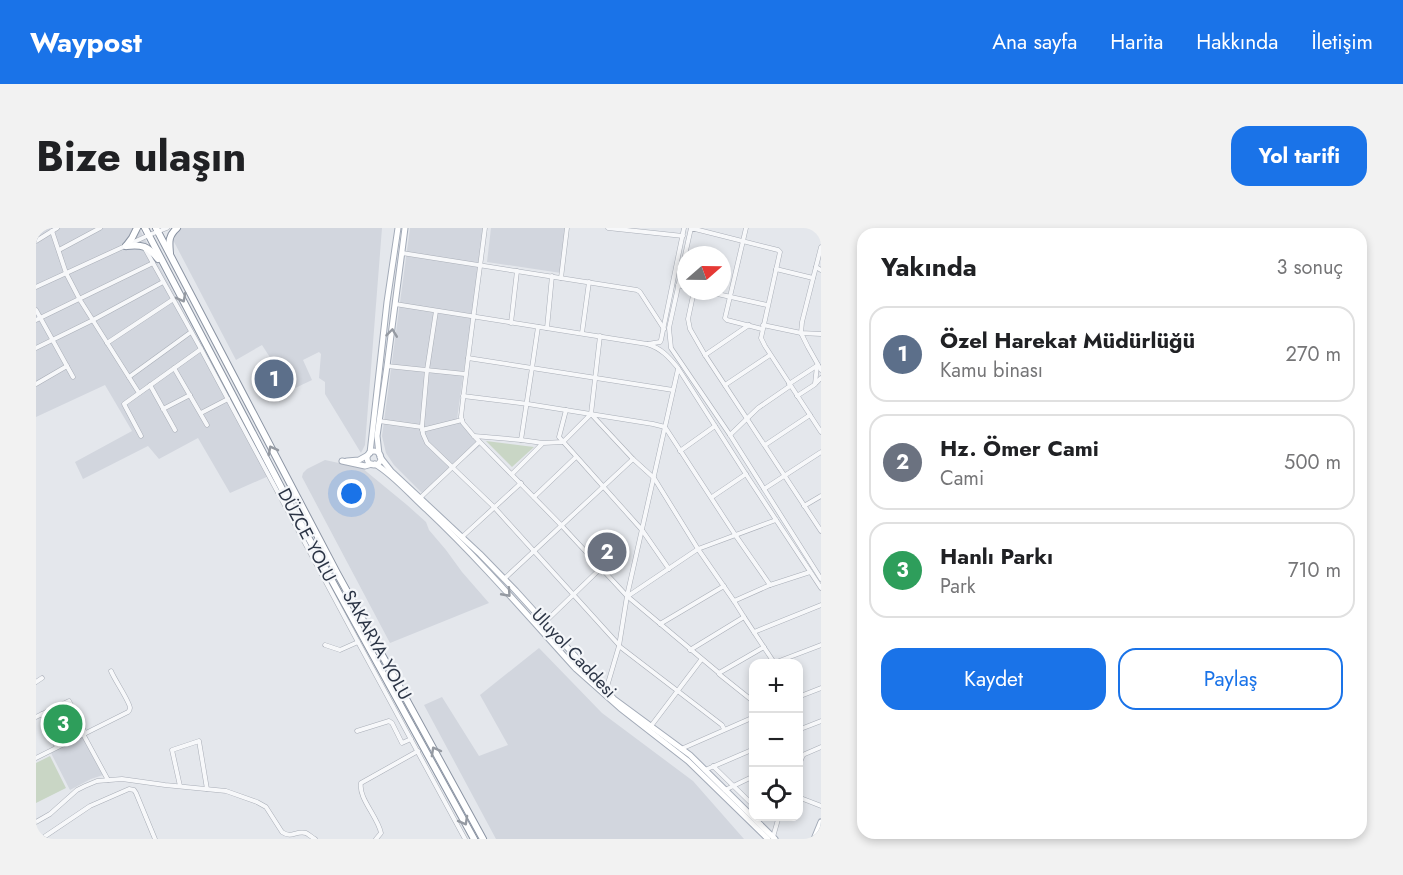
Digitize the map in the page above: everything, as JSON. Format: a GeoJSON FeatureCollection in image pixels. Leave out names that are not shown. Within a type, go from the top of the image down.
{"type":"FeatureCollection","features":[{"type":"Feature","properties":{"kind":"highway","name":"DÜZCE YOLU"},"geometry":{"type":"LineString","coordinates":[[145,228],[291,506],[474,839]]}},
{"type":"Feature","properties":{"kind":"highway"},"geometry":{"type":"LineString","coordinates":[[171,256],[168,240],[177,228]]}},
{"type":"Feature","properties":{"kind":"highway"},"geometry":{"type":"LineString","coordinates":[[126,246],[136,229]]}},
{"type":"Feature","properties":{"kind":"highway","name":"SAKARYA YOLU"},"geometry":{"type":"LineString","coordinates":[[157,230],[337,573],[483,839]]}},
{"type":"Feature","properties":{"kind":"highway"},"geometry":{"type":"LineString","coordinates":[[126,246],[137,244],[144,246],[156,256],[170,275]]}},
{"type":"Feature","properties":{"kind":"main road"},"geometry":{"type":"LineString","coordinates":[[374,464],[368,461],[387,302],[399,228]]}},
{"type":"Feature","properties":{"kind":"main road"},"geometry":{"type":"LineString","coordinates":[[380,456],[374,451],[359,460],[342,461],[365,466],[380,461],[380,456],[377,436],[405,228]]}},
{"type":"Feature","properties":{"kind":"main road","name":"Uluyol Caddesi"},"geometry":{"type":"LineString","coordinates":[[380,456],[391,471],[504,579],[614,699],[681,749],[772,838]]}},
{"type":"Feature","properties":{"kind":"main road","name":"Uluyol Caddesi"},"geometry":{"type":"LineString","coordinates":[[374,464],[384,470],[462,543],[576,669],[620,708],[725,790],[772,838]]}},
{"type":"Feature","properties":{"kind":"main road"},"geometry":{"type":"LineString","coordinates":[[814,839],[821,822]]}},
{"type":"Feature","properties":{"kind":"street"},"geometry":{"type":"LineString","coordinates":[[36,241],[57,228]]}},
{"type":"Feature","properties":{"kind":"street"},"geometry":{"type":"LineString","coordinates":[[59,250],[100,228]]}},
{"type":"Feature","properties":{"kind":"street"},"geometry":{"type":"LineString","coordinates":[[36,287],[157,230],[167,228]]}},
{"type":"Feature","properties":{"kind":"street"},"geometry":{"type":"LineString","coordinates":[[485,228],[465,374],[463,423],[627,596],[749,699]]}},
{"type":"Feature","properties":{"kind":"street"},"geometry":{"type":"LineString","coordinates":[[561,278],[567,228]]}},
{"type":"Feature","properties":{"kind":"street"},"geometry":{"type":"LineString","coordinates":[[608,228],[682,236]]}},
{"type":"Feature","properties":{"kind":"street"},"geometry":{"type":"LineString","coordinates":[[659,348],[684,228]]}},
{"type":"Feature","properties":{"kind":"street"},"geometry":{"type":"LineString","coordinates":[[687,246],[691,228],[780,252],[761,338],[821,432]]}},
{"type":"Feature","properties":{"kind":"street"},"geometry":{"type":"LineString","coordinates":[[731,293],[746,228]]}},
{"type":"Feature","properties":{"kind":"street"},"geometry":{"type":"LineString","coordinates":[[52,231],[66,273],[80,300],[139,393]]}},
{"type":"Feature","properties":{"kind":"street"},"geometry":{"type":"LineString","coordinates":[[144,246],[465,839]]}},
{"type":"Feature","properties":{"kind":"street"},"geometry":{"type":"LineString","coordinates":[[815,384],[819,367],[801,333],[821,247]]}},
{"type":"Feature","properties":{"kind":"street"},"geometry":{"type":"LineString","coordinates":[[402,254],[638,290],[664,329]]}},
{"type":"Feature","properties":{"kind":"street"},"geometry":{"type":"LineString","coordinates":[[38,319],[153,263]]}},
{"type":"Feature","properties":{"kind":"street"},"geometry":{"type":"LineString","coordinates":[[816,267],[821,270]]}},
{"type":"Feature","properties":{"kind":"street"},"geometry":{"type":"LineString","coordinates":[[776,269],[813,278]]}},
{"type":"Feature","properties":{"kind":"street"},"geometry":{"type":"LineString","coordinates":[[512,323],[517,271]]}},
{"type":"Feature","properties":{"kind":"street"},"geometry":{"type":"LineString","coordinates":[[547,328],[552,276]]}},
{"type":"Feature","properties":{"kind":"street"},"geometry":{"type":"LineString","coordinates":[[36,348],[163,282]]}},
{"type":"Feature","properties":{"kind":"street"},"geometry":{"type":"LineString","coordinates":[[582,333],[589,282]]}},
{"type":"Feature","properties":{"kind":"street"},"geometry":{"type":"LineString","coordinates":[[677,290],[669,328],[671,348],[730,435],[821,579]]}},
{"type":"Feature","properties":{"kind":"street"},"geometry":{"type":"LineString","coordinates":[[731,297],[767,305]]}},
{"type":"Feature","properties":{"kind":"street"},"geometry":{"type":"LineString","coordinates":[[107,343],[172,300]]}},
{"type":"Feature","properties":{"kind":"street"},"geometry":{"type":"LineString","coordinates":[[692,300],[687,319],[690,329],[821,531]]}},
{"type":"Feature","properties":{"kind":"street"},"geometry":{"type":"LineString","coordinates":[[729,300],[725,318],[727,320],[801,333],[821,334]]}},
{"type":"Feature","properties":{"kind":"street"},"geometry":{"type":"LineString","coordinates":[[395,304],[582,333],[659,348],[678,368],[821,588]]}},
{"type":"Feature","properties":{"kind":"street"},"geometry":{"type":"LineString","coordinates":[[36,310],[38,319],[73,377]]}},
{"type":"Feature","properties":{"kind":"street"},"geometry":{"type":"LineString","coordinates":[[436,310],[427,370],[422,429],[427,442],[494,507],[619,645],[722,725],[724,729]]}},
{"type":"Feature","properties":{"kind":"street"},"geometry":{"type":"LineString","coordinates":[[705,354],[750,325]]}},
{"type":"Feature","properties":{"kind":"street"},"geometry":{"type":"LineString","coordinates":[[521,440],[538,327]]}},
{"type":"Feature","properties":{"kind":"street"},"geometry":{"type":"LineString","coordinates":[[129,377],[191,332]]}},
{"type":"Feature","properties":{"kind":"street"},"geometry":{"type":"LineString","coordinates":[[472,435],[543,443],[563,442],[591,414],[600,336]]}},
{"type":"Feature","properties":{"kind":"street"},"geometry":{"type":"LineString","coordinates":[[647,344],[665,338],[670,340]]}},
{"type":"Feature","properties":{"kind":"street"},"geometry":{"type":"LineString","coordinates":[[664,352],[671,348]]}},
{"type":"Feature","properties":{"kind":"street"},"geometry":{"type":"LineString","coordinates":[[141,436],[124,404],[201,349]]}},
{"type":"Feature","properties":{"kind":"street"},"geometry":{"type":"LineString","coordinates":[[724,384],[770,354]]}},
{"type":"Feature","properties":{"kind":"street"},"geometry":{"type":"LineString","coordinates":[[468,358],[673,390]]}},
{"type":"Feature","properties":{"kind":"street"},"geometry":{"type":"LineString","coordinates":[[36,384],[67,366]]}},
{"type":"Feature","properties":{"kind":"street"},"geometry":{"type":"LineString","coordinates":[[387,366],[465,374]]}},
{"type":"Feature","properties":{"kind":"street"},"geometry":{"type":"LineString","coordinates":[[730,435],[758,408],[819,367]]}},
{"type":"Feature","properties":{"kind":"street"},"geometry":{"type":"LineString","coordinates":[[174,368],[207,425]]}},
{"type":"Feature","properties":{"kind":"street"},"geometry":{"type":"LineString","coordinates":[[608,698],[606,690],[619,645],[627,596],[678,368]]}},
{"type":"Feature","properties":{"kind":"street"},"geometry":{"type":"LineString","coordinates":[[797,396],[821,378]]}},
{"type":"Feature","properties":{"kind":"street"},"geometry":{"type":"LineString","coordinates":[[150,385],[174,430]]}},
{"type":"Feature","properties":{"kind":"street"},"geometry":{"type":"LineString","coordinates":[[163,409],[190,395]]}},
{"type":"Feature","properties":{"kind":"street"},"geometry":{"type":"LineString","coordinates":[[463,396],[528,404],[665,427],[770,585]]}},
{"type":"Feature","properties":{"kind":"street"},"geometry":{"type":"LineString","coordinates":[[201,413],[228,399]]}},
{"type":"Feature","properties":{"kind":"street"},"geometry":{"type":"LineString","coordinates":[[566,410],[559,437],[642,530],[669,569]]}},
{"type":"Feature","properties":{"kind":"street"},"geometry":{"type":"LineString","coordinates":[[591,414],[654,478],[772,659]]}},
{"type":"Feature","properties":{"kind":"street"},"geometry":{"type":"LineString","coordinates":[[765,445],[810,415]]}},
{"type":"Feature","properties":{"kind":"street"},"geometry":{"type":"LineString","coordinates":[[379,421],[422,429],[462,420]]}},
{"type":"Feature","properties":{"kind":"street"},"geometry":{"type":"LineString","coordinates":[[680,451],[715,426]]}},
{"type":"Feature","properties":{"kind":"street"},"geometry":{"type":"LineString","coordinates":[[420,498],[479,442]]}},
{"type":"Feature","properties":{"kind":"street"},"geometry":{"type":"LineString","coordinates":[[512,474],[543,443]]}},
{"type":"Feature","properties":{"kind":"street"},"geometry":{"type":"LineString","coordinates":[[764,489],[821,452]]}},
{"type":"Feature","properties":{"kind":"street"},"geometry":{"type":"LineString","coordinates":[[534,497],[576,457]]}},
{"type":"Feature","properties":{"kind":"street"},"geometry":{"type":"LineString","coordinates":[[504,579],[633,459]]}},
{"type":"Feature","properties":{"kind":"street"},"geometry":{"type":"LineString","coordinates":[[712,497],[746,474]]}},
{"type":"Feature","properties":{"kind":"street"},"geometry":{"type":"LineString","coordinates":[[462,537],[521,483]]}},
{"type":"Feature","properties":{"kind":"street"},"geometry":{"type":"LineString","coordinates":[[804,506],[821,496]]}},
{"type":"Feature","properties":{"kind":"street"},"geometry":{"type":"LineString","coordinates":[[627,596],[698,549],[776,520]]}},
{"type":"Feature","properties":{"kind":"street"},"geometry":{"type":"LineString","coordinates":[[545,622],[601,568]]}},
{"type":"Feature","properties":{"kind":"street"},"geometry":{"type":"LineString","coordinates":[[735,601],[770,585],[810,572]]}},
{"type":"Feature","properties":{"kind":"street"},"geometry":{"type":"LineString","coordinates":[[660,624],[724,586]]}},
{"type":"Feature","properties":{"kind":"street"},"geometry":{"type":"LineString","coordinates":[[753,632],[821,605]]}},
{"type":"Feature","properties":{"kind":"street"},"geometry":{"type":"LineString","coordinates":[[690,650],[744,617]]}},
{"type":"Feature","properties":{"kind":"street"},"geometry":{"type":"LineString","coordinates":[[325,645],[340,651],[358,642]]}},
{"type":"Feature","properties":{"kind":"street"},"geometry":{"type":"LineString","coordinates":[[784,659],[821,645]]}},
{"type":"Feature","properties":{"kind":"street"},"geometry":{"type":"LineString","coordinates":[[719,673],[764,647]]}},
{"type":"Feature","properties":{"kind":"street"},"geometry":{"type":"LineString","coordinates":[[651,726],[701,659]]}},
{"type":"Feature","properties":{"kind":"street"},"geometry":{"type":"LineString","coordinates":[[36,758],[128,712],[130,705],[111,671]]}},
{"type":"Feature","properties":{"kind":"street"},"geometry":{"type":"LineString","coordinates":[[36,682],[42,678]]}},
{"type":"Feature","properties":{"kind":"street"},"geometry":{"type":"LineString","coordinates":[[803,696],[821,688]]}},
{"type":"Feature","properties":{"kind":"street"},"geometry":{"type":"LineString","coordinates":[[36,717],[69,701],[108,780]]}},
{"type":"Feature","properties":{"kind":"street"},"geometry":{"type":"LineString","coordinates":[[42,714],[57,747]]}},
{"type":"Feature","properties":{"kind":"street"},"geometry":{"type":"LineString","coordinates":[[681,749],[749,719]]}},
{"type":"Feature","properties":{"kind":"street"},"geometry":{"type":"LineString","coordinates":[[357,731],[388,721],[392,723],[402,743],[411,739]]}},
{"type":"Feature","properties":{"kind":"street"},"geometry":{"type":"LineString","coordinates":[[803,728],[821,721]]}},
{"type":"Feature","properties":{"kind":"street"},"geometry":{"type":"LineString","coordinates":[[180,786],[172,750],[200,741],[207,789]]}},
{"type":"Feature","properties":{"kind":"street"},"geometry":{"type":"LineString","coordinates":[[804,754],[821,747]]}},
{"type":"Feature","properties":{"kind":"street"},"geometry":{"type":"LineString","coordinates":[[376,839],[381,833],[380,826],[363,795],[360,788],[361,783],[418,751]]}},
{"type":"Feature","properties":{"kind":"street"},"geometry":{"type":"LineString","coordinates":[[702,771],[749,751]]}},
{"type":"Feature","properties":{"kind":"street"},"geometry":{"type":"LineString","coordinates":[[713,766],[749,802]]}},
{"type":"Feature","properties":{"kind":"street"},"geometry":{"type":"LineString","coordinates":[[725,790],[749,778]]}},
{"type":"Feature","properties":{"kind":"street"},"geometry":{"type":"LineString","coordinates":[[36,822],[50,814],[77,790],[96,781],[122,779],[226,791],[266,807],[285,835],[306,833],[315,839]]}},
{"type":"Feature","properties":{"kind":"street"},"geometry":{"type":"LineString","coordinates":[[41,839],[90,806],[129,789],[136,793],[155,839]]}},
{"type":"Feature","properties":{"kind":"street"},"geometry":{"type":"LineString","coordinates":[[803,799],[821,806]]}},
{"type":"Feature","properties":{"kind":"street"},"geometry":{"type":"LineString","coordinates":[[772,838],[777,821]]}},
{"type":"Feature","properties":{"kind":"shaded area"},"geometry":{"type":"Polygon","coordinates":[[[36,228],[139,228],[271,475],[230,493],[198,438],[159,459],[148,446],[83,479],[75,462],[132,431],[105,385],[36,417],[36,228]]]}},
{"type":"Feature","properties":{"kind":"shaded area"},"geometry":{"type":"Polygon","coordinates":[[[180,228],[382,228],[365,445],[361,453],[325,394],[325,382],[319,378],[321,354],[319,352],[303,360],[312,380],[291,390],[262,345],[236,360],[172,238],[176,230],[180,228]]]}},
{"type":"Feature","properties":{"kind":"shaded area"},"geometry":{"type":"Polygon","coordinates":[[[410,228],[484,228],[457,419],[480,446],[423,494],[394,465],[386,453],[382,436],[410,228]]]}},
{"type":"Feature","properties":{"kind":"shaded area"},"geometry":{"type":"Polygon","coordinates":[[[491,228],[567,228],[561,273],[487,262],[491,228]]]}},
{"type":"Feature","properties":{"kind":"shaded area"},"geometry":{"type":"Polygon","coordinates":[[[325,460],[362,468],[407,505],[426,522],[429,530],[489,603],[390,643],[302,477],[307,469],[325,460]]]}},
{"type":"Feature","properties":{"kind":"shaded area"},"geometry":{"type":"Polygon","coordinates":[[[539,648],[602,713],[693,781],[744,839],[496,839],[424,705],[442,697],[479,756],[508,745],[480,695],[539,648]]]}},
{"type":"Feature","properties":{"kind":"shaded area"},"geometry":{"type":"Polygon","coordinates":[[[82,737],[103,775],[70,790],[51,753],[82,737]]]}},
{"type":"Feature","properties":{"kind":"green space"},"geometry":{"type":"Polygon","coordinates":[[[486,441],[534,447],[512,467],[486,441]]]}},
{"type":"Feature","properties":{"kind":"green space"},"geometry":{"type":"Polygon","coordinates":[[[67,705],[80,732],[58,742],[46,715],[67,705]]]}},
{"type":"Feature","properties":{"kind":"green space"},"geometry":{"type":"Polygon","coordinates":[[[50,756],[66,788],[36,803],[36,763],[50,756]]]}},
{"type":"Feature","properties":{"kind":"place","name":"Özel Harekat Müdürlüğü"},"geometry":{"type":"Point","coordinates":[274,379]}},
{"type":"Feature","properties":{"kind":"place","name":"Hz. Ömer Cami"},"geometry":{"type":"Point","coordinates":[607,552]}},
{"type":"Feature","properties":{"kind":"place","name":"Hanlı Parkı"},"geometry":{"type":"Point","coordinates":[63,724]}}]}
